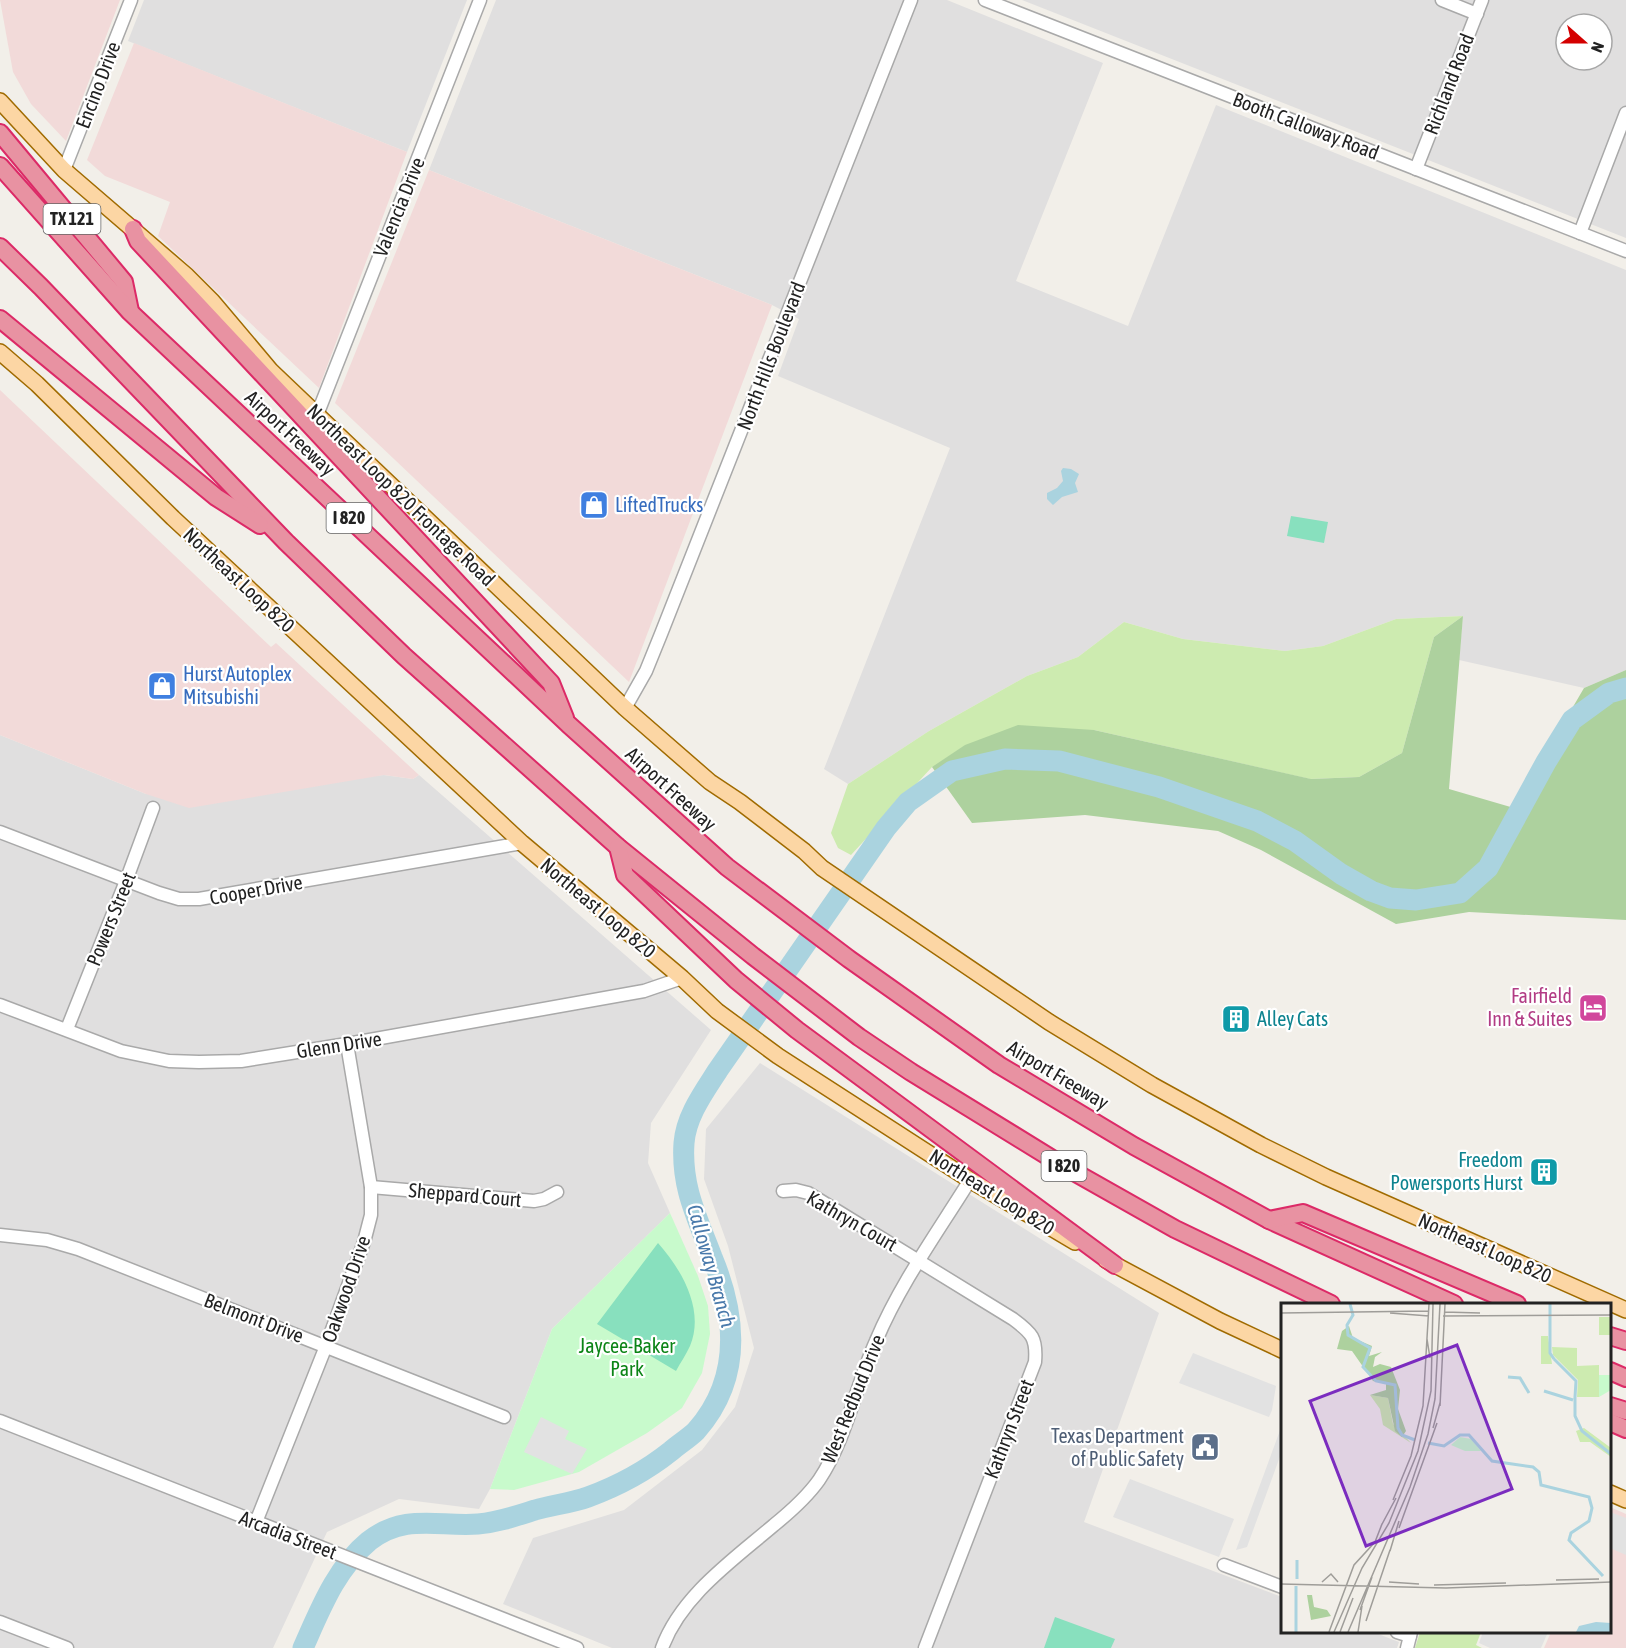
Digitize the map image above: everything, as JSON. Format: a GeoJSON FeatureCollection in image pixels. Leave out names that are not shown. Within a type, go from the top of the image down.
{"type":"FeatureCollection","features":[{"type":"Feature","properties":{"kind":"highway","name":"TX 121"},"geometry":{"type":"LineString","coordinates":[[0,134],[124,282],[130,312]]}},
{"type":"Feature","properties":{"kind":"highway","name":"I 820"},"geometry":{"type":"LineString","coordinates":[[0,166],[130,312]]}},
{"type":"Feature","properties":{"kind":"highway"},"geometry":{"type":"LineString","coordinates":[[133,229],[138,242],[551,684],[568,724]]}},
{"type":"Feature","properties":{"kind":"highway","name":"I 820"},"geometry":{"type":"LineString","coordinates":[[0,247],[286,542],[404,656],[618,848],[753,956],[812,1002],[911,1072],[1067,1168],[1175,1229],[1327,1303]]}},
{"type":"Feature","properties":{"kind":"highway","name":"Airport Freeway"},"geometry":{"type":"LineString","coordinates":[[130,312],[568,724],[728,867],[787,913],[999,1065],[1134,1146],[1269,1220],[1450,1303]]}},
{"type":"Feature","properties":{"kind":"highway"},"geometry":{"type":"LineString","coordinates":[[0,319],[216,496],[286,542]]}},
{"type":"Feature","properties":{"kind":"highway"},"geometry":{"type":"LineString","coordinates":[[618,848],[625,875],[736,980],[797,1030],[1115,1265]]}},
{"type":"Feature","properties":{"kind":"highway"},"geometry":{"type":"LineString","coordinates":[[1269,1220],[1303,1213],[1512,1303]]}},
{"type":"Feature","properties":{"kind":"highway"},"geometry":{"type":"LineString","coordinates":[[1611,1336],[1626,1341]]}},
{"type":"Feature","properties":{"kind":"highway"},"geometry":{"type":"LineString","coordinates":[[1611,1371],[1626,1378]]}},
{"type":"Feature","properties":{"kind":"highway"},"geometry":{"type":"LineString","coordinates":[[1611,1406],[1626,1411]]}},
{"type":"Feature","properties":{"kind":"highway"},"geometry":{"type":"LineString","coordinates":[[1611,1422],[1626,1430]]}},
{"type":"Feature","properties":{"kind":"main road","name":"Northeast Loop 820 Frontage Road"},"geometry":{"type":"LineString","coordinates":[[0,101],[64,170],[204,293],[271,371],[625,708],[710,782],[804,851],[822,868]]}},
{"type":"Feature","properties":{"kind":"main road","name":"Northeast Loop 820"},"geometry":{"type":"LineString","coordinates":[[0,352],[37,384],[117,465],[214,557],[522,843],[682,978],[717,1011],[778,1056],[970,1180],[1115,1265],[1220,1321],[1281,1350]]}},
{"type":"Feature","properties":{"kind":"main road","name":"Northeast Loop 820"},"geometry":{"type":"LineString","coordinates":[[822,868],[1049,1022],[1152,1085],[1261,1145],[1326,1177],[1610,1303]]}},
{"type":"Feature","properties":{"kind":"main road","name":"Northeast Loop 820"},"geometry":{"type":"LineString","coordinates":[[1611,1303],[1626,1310]]}},
{"type":"Feature","properties":{"kind":"main road"},"geometry":{"type":"LineString","coordinates":[[1611,1493],[1626,1500]]}},
{"type":"Feature","properties":{"kind":"street","name":"Encino Drive"},"geometry":{"type":"LineString","coordinates":[[64,170],[131,0]]}},
{"type":"Feature","properties":{"kind":"street","name":"Valencia Drive"},"geometry":{"type":"LineString","coordinates":[[317,415],[480,0]]}},
{"type":"Feature","properties":{"kind":"street","name":"North Hills Boulevard"},"geometry":{"type":"LineString","coordinates":[[625,708],[646,671],[657,644],[911,0]]}},
{"type":"Feature","properties":{"kind":"street","name":"Booth Calloway Road"},"geometry":{"type":"LineString","coordinates":[[985,0],[1626,251]]}},
{"type":"Feature","properties":{"kind":"street"},"geometry":{"type":"LineString","coordinates":[[1442,0],[1477,14]]}},
{"type":"Feature","properties":{"kind":"street","name":"Richland Road"},"geometry":{"type":"LineString","coordinates":[[1416,169],[1482,0]]}},
{"type":"Feature","properties":{"kind":"street"},"geometry":{"type":"LineString","coordinates":[[1580,233],[1626,113]]}},
{"type":"Feature","properties":{"kind":"street","name":"Powers Street"},"geometry":{"type":"LineString","coordinates":[[67,1029],[153,808]]}},
{"type":"Feature","properties":{"kind":"street","name":"Cooper Drive"},"geometry":{"type":"LineString","coordinates":[[0,832],[179,899],[200,899],[522,843]]}},
{"type":"Feature","properties":{"kind":"street","name":"Glenn Drive"},"geometry":{"type":"LineString","coordinates":[[0,1005],[122,1051],[169,1061],[241,1061],[644,991],[682,978]]}},
{"type":"Feature","properties":{"kind":"street","name":"Oakwood Drive"},"geometry":{"type":"LineString","coordinates":[[256,1522],[326,1346],[364,1242],[371,1215],[371,1187],[347,1044]]}},
{"type":"Feature","properties":{"kind":"street","name":"West Redbud Drive"},"geometry":{"type":"LineString","coordinates":[[662,1648],[666,1637],[685,1607],[716,1574],[795,1508],[819,1481],[833,1454],[875,1342],[897,1298],[970,1180]]}},
{"type":"Feature","properties":{"kind":"street","name":"Sheppard Court"},"geometry":{"type":"LineString","coordinates":[[371,1187],[534,1201],[557,1192]]}},
{"type":"Feature","properties":{"kind":"street","name":"Kathryn Court"},"geometry":{"type":"LineString","coordinates":[[783,1191],[796,1190],[808,1193],[919,1260]]}},
{"type":"Feature","properties":{"kind":"street","name":"Belmont Drive"},"geometry":{"type":"LineString","coordinates":[[0,1235],[47,1240],[78,1249],[504,1417]]}},
{"type":"Feature","properties":{"kind":"street","name":"Kathryn Street"},"geometry":{"type":"LineString","coordinates":[[919,1260],[1029,1330],[1036,1344],[1035,1362],[926,1648]]}},
{"type":"Feature","properties":{"kind":"street","name":"Arcadia Street"},"geometry":{"type":"LineString","coordinates":[[0,1421],[577,1648]]}},
{"type":"Feature","properties":{"kind":"street"},"geometry":{"type":"LineString","coordinates":[[1224,1564],[1281,1587]]}},
{"type":"Feature","properties":{"kind":"street"},"geometry":{"type":"LineString","coordinates":[[0,1622],[67,1648]]}},
{"type":"Feature","properties":{"kind":"shaded area"},"geometry":{"type":"Polygon","coordinates":[[[0,0],[120,0],[66,141],[31,104],[13,72],[0,0]]]}},
{"type":"Feature","properties":{"kind":"shaded area"},"geometry":{"type":"Polygon","coordinates":[[[144,0],[467,0],[407,152],[128,41],[144,0]]]}},
{"type":"Feature","properties":{"kind":"shaded area"},"geometry":{"type":"Polygon","coordinates":[[[496,0],[947,0],[1103,63],[1016,281],[1128,326],[1216,105],[1626,270],[1626,670],[1584,688],[1459,660],[1463,616],[1396,619],[1323,646],[1285,651],[1183,639],[1124,622],[1078,657],[1027,676],[929,731],[848,784],[824,769],[950,448],[778,376],[799,319],[772,305],[429,170],[496,0]]]}},
{"type":"Feature","properties":{"kind":"shaded area"},"geometry":{"type":"Polygon","coordinates":[[[1022,0],[1626,0],[1626,238],[1022,0]]]}},
{"type":"Feature","properties":{"kind":"shaded area"},"geometry":{"type":"Polygon","coordinates":[[[134,43],[407,152],[319,388],[158,236],[170,202],[105,176],[87,160],[134,43]]]}},
{"type":"Feature","properties":{"kind":"shaded area"},"geometry":{"type":"Polygon","coordinates":[[[429,170],[772,305],[629,682],[335,403],[429,170]]]}},
{"type":"Feature","properties":{"kind":"shaded area"},"geometry":{"type":"Polygon","coordinates":[[[0,390],[271,647],[276,643],[419,775],[413,779],[384,775],[189,808],[146,794],[0,735],[0,390]]]}},
{"type":"Feature","properties":{"kind":"shaded area"},"geometry":{"type":"Polygon","coordinates":[[[0,735],[146,794],[384,775],[413,779],[419,775],[711,1030],[651,1123],[648,1163],[670,1213],[552,1329],[490,1489],[479,1509],[399,1499],[327,1532],[273,1648],[0,1648],[0,735]]]}},
{"type":"Feature","properties":{"kind":"shaded area"},"geometry":{"type":"Polygon","coordinates":[[[760,1063],[1159,1313],[1084,1522],[1281,1597],[1281,1633],[1376,1633],[1399,1642],[1397,1648],[612,1648],[503,1604],[533,1538],[624,1510],[702,1450],[735,1407],[754,1348],[728,1246],[704,1179],[706,1129],[760,1063]]]}},
{"type":"Feature","properties":{"kind":"shaded area"},"geometry":{"type":"Polygon","coordinates":[[[1193,1353],[1276,1386],[1269,1417],[1179,1383],[1193,1353]]]}},
{"type":"Feature","properties":{"kind":"shaded area"},"geometry":{"type":"Polygon","coordinates":[[[541,1417],[569,1431],[565,1439],[587,1449],[572,1474],[524,1452],[541,1417]]]}},
{"type":"Feature","properties":{"kind":"shaded area"},"geometry":{"type":"Polygon","coordinates":[[[1281,1428],[1281,1454],[1247,1547],[1236,1550],[1281,1428]]]}},
{"type":"Feature","properties":{"kind":"shaded area"},"geometry":{"type":"Polygon","coordinates":[[[1130,1479],[1234,1519],[1219,1557],[1113,1517],[1130,1479]]]}},
{"type":"Feature","properties":{"kind":"shaded area"},"geometry":{"type":"Polygon","coordinates":[[[1611,1507],[1626,1514],[1626,1648],[1544,1648],[1551,1633],[1611,1633],[1611,1507]]]}},
{"type":"Feature","properties":{"kind":"shaded area"},"geometry":{"type":"Polygon","coordinates":[[[1611,1512],[1626,1518],[1626,1555],[1611,1548],[1611,1512]]]}},
{"type":"Feature","properties":{"kind":"shaded area"},"geometry":{"type":"Polygon","coordinates":[[[1483,1633],[1548,1633],[1541,1648],[1490,1648],[1479,1643],[1483,1633]]]}},
{"type":"Feature","properties":{"kind":"green space"},"geometry":{"type":"Polygon","coordinates":[[[1291,516],[1328,522],[1324,543],[1287,536],[1291,516]]]}},
{"type":"Feature","properties":{"kind":"green space"},"geometry":{"type":"Polygon","coordinates":[[[1463,616],[1434,637],[1402,753],[1359,777],[1310,779],[1094,730],[932,767],[851,855],[838,848],[831,833],[848,784],[929,731],[1027,676],[1078,657],[1124,622],[1183,639],[1285,651],[1323,646],[1396,619],[1463,616]]]}},
{"type":"Feature","properties":{"kind":"green space"},"geometry":{"type":"Polygon","coordinates":[[[1463,616],[1449,789],[1514,808],[1584,688],[1626,670],[1626,920],[1469,912],[1396,924],[1261,850],[1218,831],[1085,815],[972,823],[932,767],[965,745],[1018,725],[1094,730],[1311,779],[1359,777],[1402,753],[1434,637],[1463,616]]]}},
{"type":"Feature","properties":{"kind":"green space","name":"Jaycee-Baker Park"},"geometry":{"type":"Polygon","coordinates":[[[670,1213],[698,1276],[708,1306],[710,1334],[702,1373],[682,1408],[647,1433],[579,1472],[514,1490],[490,1489],[552,1329],[670,1213]]]}},
{"type":"Feature","properties":{"kind":"green space"},"geometry":{"type":"Polygon","coordinates":[[[658,1243],[683,1278],[689,1291],[695,1319],[690,1346],[676,1371],[597,1324],[658,1243]]]}},
{"type":"Feature","properties":{"kind":"green space"},"geometry":{"type":"Polygon","coordinates":[[[1055,1617],[1115,1639],[1111,1648],[1044,1648],[1055,1617]]]}},
{"type":"Feature","properties":{"kind":"green space"},"geometry":{"type":"Polygon","coordinates":[[[1420,1633],[1481,1633],[1476,1645],[1482,1648],[1415,1648],[1420,1633]]]}},
{"type":"Feature","properties":{"kind":"water"},"geometry":{"type":"Polygon","coordinates":[[[1063,468],[1071,469],[1079,474],[1075,483],[1078,492],[1062,497],[1053,505],[1047,499],[1047,493],[1057,488],[1063,481],[1061,471],[1063,468]]]}},
{"type":"Feature","properties":{"kind":"waterway","name":"Calloway Branch"},"geometry":{"type":"LineString","coordinates":[[303,1648],[338,1577],[357,1552],[382,1532],[409,1524],[493,1522],[588,1497],[652,1465],[696,1431],[711,1411],[728,1369],[731,1347],[730,1325],[727,1302],[696,1215],[685,1174],[684,1143],[688,1123],[696,1105],[718,1070],[886,828],[908,802],[952,771],[1005,759],[1059,761],[1159,787],[1257,821],[1295,841],[1341,874],[1371,891],[1390,898],[1416,900],[1460,893],[1488,868],[1546,762],[1572,720],[1609,693],[1626,688]]}},
{"type":"Feature","properties":{"kind":"place","name":"LiftedTrucks"},"geometry":{"type":"Point","coordinates":[594,505]}},
{"type":"Feature","properties":{"kind":"place","name":"Hurst Autoplex Mitsubishi"},"geometry":{"type":"Point","coordinates":[162,686]}},
{"type":"Feature","properties":{"kind":"place","name":"Fairfield Inn & Suites"},"geometry":{"type":"Point","coordinates":[1593,1008]}},
{"type":"Feature","properties":{"kind":"place","name":"Alley Cats"},"geometry":{"type":"Point","coordinates":[1236,1019]}},
{"type":"Feature","properties":{"kind":"place","name":"Freedom Powersports Hurst"},"geometry":{"type":"Point","coordinates":[1544,1172]}},
{"type":"Feature","properties":{"kind":"place","name":"Texas Department of Public Safety"},"geometry":{"type":"Point","coordinates":[1205,1447]}}]}
